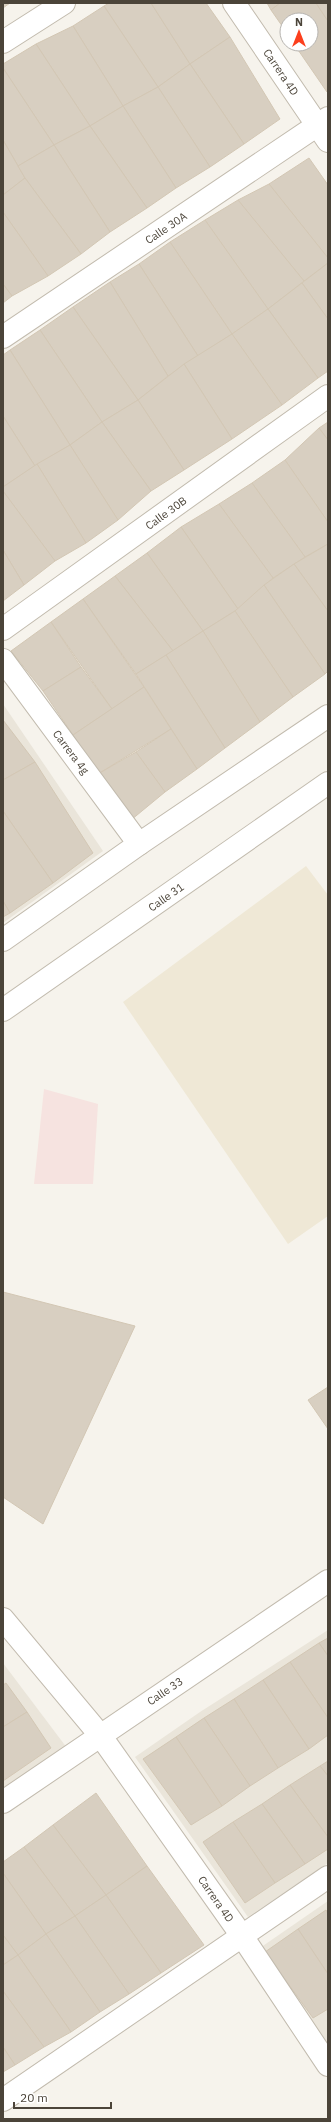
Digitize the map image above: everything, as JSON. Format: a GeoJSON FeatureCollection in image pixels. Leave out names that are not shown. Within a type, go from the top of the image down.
{"type":"FeatureCollection","features":[{"type":"Feature","properties":{"kind":"street"},"geometry":{"type":"LineString","coordinates":[[3,42],[64,3]]}},
{"type":"Feature","properties":{"kind":"street","name":"Carrera 4D"},"geometry":{"type":"LineString","coordinates":[[234,3],[325,129]]}},
{"type":"Feature","properties":{"kind":"street","name":"Calle 30A"},"geometry":{"type":"LineString","coordinates":[[3,337],[325,129]]}},
{"type":"Feature","properties":{"kind":"street","name":"Calle 30B"},"geometry":{"type":"LineString","coordinates":[[3,629],[328,396]]}},
{"type":"Feature","properties":{"kind":"street","name":"Carrera 4g"},"geometry":{"type":"LineString","coordinates":[[3,660],[139,844]]}},
{"type":"Feature","properties":{"kind":"street"},"geometry":{"type":"LineString","coordinates":[[3,940],[139,844],[328,716]]}},
{"type":"Feature","properties":{"kind":"street","name":"Calle 31"},"geometry":{"type":"LineString","coordinates":[[3,1010],[328,783]]}},
{"type":"Feature","properties":{"kind":"street","name":"Calle 33"},"geometry":{"type":"LineString","coordinates":[[3,1802],[328,1581]]}},
{"type":"Feature","properties":{"kind":"street","name":"Carrera 4D"},"geometry":{"type":"LineString","coordinates":[[3,1619],[100,1735],[242,1936],[328,2065]]}},
{"type":"Feature","properties":{"kind":"street"},"geometry":{"type":"LineString","coordinates":[[3,2100],[328,1877]]}},
{"type":"Feature","properties":{"kind":"shaded area"},"geometry":{"type":"Polygon","coordinates":[[[3,704],[103,851],[3,923],[3,704]]]}},
{"type":"Feature","properties":{"kind":"shaded area"},"geometry":{"type":"Polygon","coordinates":[[[306,866],[328,895],[328,1216],[288,1244],[123,1002],[306,866]]]}},
{"type":"Feature","properties":{"kind":"shaded area"},"geometry":{"type":"Polygon","coordinates":[[[44,1089],[98,1104],[93,1184],[34,1184],[44,1089]]]}},
{"type":"Feature","properties":{"kind":"shaded area"},"geometry":{"type":"Polygon","coordinates":[[[328,1630],[328,1863],[248,1917],[135,1757],[200,1712],[328,1630]]]}},
{"type":"Feature","properties":{"kind":"shaded area"},"geometry":{"type":"Polygon","coordinates":[[[3,1663],[67,1748],[3,1791],[3,1663]]]}},
{"type":"Feature","properties":{"kind":"shaded area"},"geometry":{"type":"Polygon","coordinates":[[[328,1901],[328,2052],[257,1950],[328,1901]]]}},
{"type":"Feature","properties":{"kind":"building"},"geometry":{"type":"Polygon","coordinates":[[[3,3],[10,3],[3,8],[3,3]]]}},
{"type":"Feature","properties":{"kind":"building"},"geometry":{"type":"Polygon","coordinates":[[[109,3],[151,3],[190,64],[158,87],[104,6],[109,3]]]}},
{"type":"Feature","properties":{"kind":"building"},"geometry":{"type":"Polygon","coordinates":[[[151,3],[206,3],[230,37],[190,64],[151,3]]]}},
{"type":"Feature","properties":{"kind":"building"},"geometry":{"type":"Polygon","coordinates":[[[267,3],[280,3],[271,10],[267,3]]]}},
{"type":"Feature","properties":{"kind":"building"},"geometry":{"type":"Polygon","coordinates":[[[280,3],[316,3],[328,21],[327,92],[300,52],[319,52],[319,12],[279,12],[279,22],[271,10],[280,3]]]}},
{"type":"Feature","properties":{"kind":"building"},"geometry":{"type":"Polygon","coordinates":[[[316,3],[328,3],[328,21],[316,3]]]}},
{"type":"Feature","properties":{"kind":"building"},"geometry":{"type":"Polygon","coordinates":[[[104,6],[158,87],[123,106],[73,26],[104,6]]]}},
{"type":"Feature","properties":{"kind":"building"},"geometry":{"type":"Polygon","coordinates":[[[73,26],[123,106],[90,126],[36,44],[73,26]]]}},
{"type":"Feature","properties":{"kind":"building"},"geometry":{"type":"Polygon","coordinates":[[[230,37],[280,119],[244,144],[190,64],[230,37]]]}},
{"type":"Feature","properties":{"kind":"building"},"geometry":{"type":"Polygon","coordinates":[[[36,44],[90,126],[54,145],[3,68],[3,64],[36,44]]]}},
{"type":"Feature","properties":{"kind":"building"},"geometry":{"type":"Polygon","coordinates":[[[190,64],[244,144],[210,167],[158,87],[190,64]]]}},
{"type":"Feature","properties":{"kind":"building"},"geometry":{"type":"Polygon","coordinates":[[[3,68],[54,145],[18,166],[3,140],[3,68]]]}},
{"type":"Feature","properties":{"kind":"building"},"geometry":{"type":"Polygon","coordinates":[[[158,87],[210,167],[176,188],[123,106],[158,87]]]}},
{"type":"Feature","properties":{"kind":"building"},"geometry":{"type":"Polygon","coordinates":[[[123,106],[176,188],[147,208],[90,126],[123,106]]]}},
{"type":"Feature","properties":{"kind":"building"},"geometry":{"type":"Polygon","coordinates":[[[90,126],[147,208],[110,232],[54,145],[90,126]]]}},
{"type":"Feature","properties":{"kind":"building"},"geometry":{"type":"Polygon","coordinates":[[[3,140],[25,178],[3,195],[3,140]]]}},
{"type":"Feature","properties":{"kind":"building"},"geometry":{"type":"Polygon","coordinates":[[[54,145],[110,232],[81,254],[25,178],[18,166],[54,145]]]}},
{"type":"Feature","properties":{"kind":"building"},"geometry":{"type":"Polygon","coordinates":[[[309,158],[328,185],[328,258],[269,184],[309,158]]]}},
{"type":"Feature","properties":{"kind":"building"},"geometry":{"type":"Polygon","coordinates":[[[25,178],[81,254],[48,276],[3,212],[3,195],[25,178]]]}},
{"type":"Feature","properties":{"kind":"building"},"geometry":{"type":"Polygon","coordinates":[[[269,184],[328,258],[328,263],[304,281],[238,200],[269,184]]]}},
{"type":"Feature","properties":{"kind":"building"},"geometry":{"type":"Polygon","coordinates":[[[238,200],[304,281],[268,309],[205,220],[238,200]]]}},
{"type":"Feature","properties":{"kind":"building"},"geometry":{"type":"Polygon","coordinates":[[[3,212],[48,276],[12,296],[3,284],[3,212]]]}},
{"type":"Feature","properties":{"kind":"building"},"geometry":{"type":"Polygon","coordinates":[[[205,220],[268,309],[232,334],[170,242],[205,220]]]}},
{"type":"Feature","properties":{"kind":"building"},"geometry":{"type":"Polygon","coordinates":[[[170,242],[232,334],[198,356],[139,264],[170,242]]]}},
{"type":"Feature","properties":{"kind":"building"},"geometry":{"type":"Polygon","coordinates":[[[328,263],[328,319],[302,283],[328,263]]]}},
{"type":"Feature","properties":{"kind":"building"},"geometry":{"type":"Polygon","coordinates":[[[139,264],[198,356],[168,376],[110,282],[139,264]]]}},
{"type":"Feature","properties":{"kind":"building"},"geometry":{"type":"Polygon","coordinates":[[[110,282],[168,376],[138,400],[73,307],[110,282]]]}},
{"type":"Feature","properties":{"kind":"building"},"geometry":{"type":"Polygon","coordinates":[[[302,283],[328,319],[328,371],[318,378],[268,309],[302,283]]]}},
{"type":"Feature","properties":{"kind":"building"},"geometry":{"type":"Polygon","coordinates":[[[3,284],[12,296],[3,303],[3,284]]]}},
{"type":"Feature","properties":{"kind":"building"},"geometry":{"type":"Polygon","coordinates":[[[73,307],[138,400],[102,422],[40,330],[73,307]]]}},
{"type":"Feature","properties":{"kind":"building"},"geometry":{"type":"Polygon","coordinates":[[[268,309],[318,378],[282,405],[232,334],[268,309]]]}},
{"type":"Feature","properties":{"kind":"building"},"geometry":{"type":"Polygon","coordinates":[[[40,330],[102,422],[70,445],[10,350],[40,330]]]}},
{"type":"Feature","properties":{"kind":"building"},"geometry":{"type":"Polygon","coordinates":[[[232,334],[282,405],[232,439],[184,364],[232,334]]]}},
{"type":"Feature","properties":{"kind":"building"},"geometry":{"type":"Polygon","coordinates":[[[10,350],[70,445],[35,466],[3,416],[3,355],[10,350]]]}},
{"type":"Feature","properties":{"kind":"building"},"geometry":{"type":"Polygon","coordinates":[[[184,364],[232,439],[184,470],[138,400],[184,364]]]}},
{"type":"Feature","properties":{"kind":"building"},"geometry":{"type":"Polygon","coordinates":[[[138,400],[184,470],[151,491],[102,422],[138,400]]]}},
{"type":"Feature","properties":{"kind":"building"},"geometry":{"type":"Polygon","coordinates":[[[3,416],[35,466],[3,487],[3,416]]]}},
{"type":"Feature","properties":{"kind":"building"},"geometry":{"type":"Polygon","coordinates":[[[102,422],[151,491],[118,520],[70,445],[102,422]]]}},
{"type":"Feature","properties":{"kind":"building"},"geometry":{"type":"Polygon","coordinates":[[[328,422],[328,440],[319,428],[328,422]]]}},
{"type":"Feature","properties":{"kind":"building"},"geometry":{"type":"Polygon","coordinates":[[[319,428],[328,440],[328,522],[285,460],[319,428]]]}},
{"type":"Feature","properties":{"kind":"building"},"geometry":{"type":"Polygon","coordinates":[[[70,445],[118,520],[86,543],[37,464],[70,445]]]}},
{"type":"Feature","properties":{"kind":"building"},"geometry":{"type":"Polygon","coordinates":[[[285,460],[328,522],[328,544],[305,557],[252,483],[285,460]]]}},
{"type":"Feature","properties":{"kind":"building"},"geometry":{"type":"Polygon","coordinates":[[[37,464],[86,543],[55,561],[3,491],[3,487],[37,464]]]}},
{"type":"Feature","properties":{"kind":"building"},"geometry":{"type":"Polygon","coordinates":[[[252,483],[305,557],[273,578],[219,504],[252,483]]]}},
{"type":"Feature","properties":{"kind":"building"},"geometry":{"type":"Polygon","coordinates":[[[3,491],[55,561],[24,585],[3,550],[3,491]]]}},
{"type":"Feature","properties":{"kind":"building"},"geometry":{"type":"Polygon","coordinates":[[[219,504],[273,578],[238,609],[181,527],[219,504]]]}},
{"type":"Feature","properties":{"kind":"building"},"geometry":{"type":"Polygon","coordinates":[[[181,527],[238,609],[203,631],[147,553],[181,527]]]}},
{"type":"Feature","properties":{"kind":"building"},"geometry":{"type":"Polygon","coordinates":[[[328,544],[328,611],[294,564],[328,544]]]}},
{"type":"Feature","properties":{"kind":"building"},"geometry":{"type":"Polygon","coordinates":[[[3,550],[24,585],[3,601],[3,550]]]}},
{"type":"Feature","properties":{"kind":"building"},"geometry":{"type":"Polygon","coordinates":[[[147,553],[203,631],[173,651],[115,576],[147,553]]]}},
{"type":"Feature","properties":{"kind":"building"},"geometry":{"type":"Polygon","coordinates":[[[294,564],[328,611],[328,671],[325,674],[264,585],[294,564]]]}},
{"type":"Feature","properties":{"kind":"building"},"geometry":{"type":"Polygon","coordinates":[[[115,576],[173,651],[136,674],[83,599],[115,576]]]}},
{"type":"Feature","properties":{"kind":"building"},"geometry":{"type":"Polygon","coordinates":[[[264,585],[325,674],[293,697],[235,611],[264,585]]]}},
{"type":"Feature","properties":{"kind":"building"},"geometry":{"type":"Polygon","coordinates":[[[83,599],[144,687],[112,709],[51,622],[83,599]]]}},
{"type":"Feature","properties":{"kind":"building"},"geometry":{"type":"Polygon","coordinates":[[[235,611],[293,697],[260,722],[203,631],[235,611]]]}},
{"type":"Feature","properties":{"kind":"building"},"geometry":{"type":"Polygon","coordinates":[[[51,622],[81,667],[43,691],[11,651],[51,622]]]}},
{"type":"Feature","properties":{"kind":"building"},"geometry":{"type":"Polygon","coordinates":[[[203,631],[260,722],[225,748],[166,655],[203,631]]]}},
{"type":"Feature","properties":{"kind":"building"},"geometry":{"type":"Polygon","coordinates":[[[166,655],[225,748],[197,769],[136,674],[166,655]]]}},
{"type":"Feature","properties":{"kind":"building"},"geometry":{"type":"Polygon","coordinates":[[[81,667],[112,709],[73,735],[43,691],[81,667]]]}},
{"type":"Feature","properties":{"kind":"building"},"geometry":{"type":"Polygon","coordinates":[[[144,687],[171,729],[98,774],[73,735],[144,687]]]}},
{"type":"Feature","properties":{"kind":"building"},"geometry":{"type":"Polygon","coordinates":[[[3,720],[35,762],[3,780],[3,720]]]}},
{"type":"Feature","properties":{"kind":"building"},"geometry":{"type":"Polygon","coordinates":[[[171,729],[197,769],[165,792],[136,752],[171,729]]]}},
{"type":"Feature","properties":{"kind":"building"},"geometry":{"type":"Polygon","coordinates":[[[136,752],[165,792],[131,820],[98,774],[136,752]]]}},
{"type":"Feature","properties":{"kind":"building"},"geometry":{"type":"Polygon","coordinates":[[[35,762],[93,853],[53,883],[3,811],[3,780],[35,762]]]}},
{"type":"Feature","properties":{"kind":"building"},"geometry":{"type":"Polygon","coordinates":[[[3,811],[53,883],[10,913],[3,901],[3,811]]]}},
{"type":"Feature","properties":{"kind":"building"},"geometry":{"type":"Polygon","coordinates":[[[3,901],[10,913],[3,917],[3,901]]]}},
{"type":"Feature","properties":{"kind":"building"},"geometry":{"type":"Polygon","coordinates":[[[3,1292],[135,1326],[43,1524],[3,1497],[3,1292]]]}},
{"type":"Feature","properties":{"kind":"building"},"geometry":{"type":"Polygon","coordinates":[[[328,1387],[328,1429],[308,1400],[328,1387]]]}},
{"type":"Feature","properties":{"kind":"building"},"geometry":{"type":"Polygon","coordinates":[[[328,1638],[328,1656],[319,1643],[328,1638]]]}},
{"type":"Feature","properties":{"kind":"building"},"geometry":{"type":"Polygon","coordinates":[[[319,1643],[328,1656],[328,1718],[290,1662],[319,1643]]]}},
{"type":"Feature","properties":{"kind":"building"},"geometry":{"type":"Polygon","coordinates":[[[290,1662],[328,1718],[328,1735],[309,1749],[263,1680],[290,1662]]]}},
{"type":"Feature","properties":{"kind":"building"},"geometry":{"type":"Polygon","coordinates":[[[263,1680],[309,1749],[278,1768],[234,1699],[263,1680]]]}},
{"type":"Feature","properties":{"kind":"building"},"geometry":{"type":"Polygon","coordinates":[[[6,1683],[27,1712],[3,1727],[3,1685],[6,1683]]]}},
{"type":"Feature","properties":{"kind":"building"},"geometry":{"type":"Polygon","coordinates":[[[234,1699],[278,1768],[250,1786],[204,1718],[234,1699]]]}},
{"type":"Feature","properties":{"kind":"building"},"geometry":{"type":"Polygon","coordinates":[[[27,1712],[51,1748],[3,1781],[3,1727],[27,1712]]]}},
{"type":"Feature","properties":{"kind":"building"},"geometry":{"type":"Polygon","coordinates":[[[204,1718],[250,1786],[222,1806],[176,1737],[204,1718]]]}},
{"type":"Feature","properties":{"kind":"building"},"geometry":{"type":"Polygon","coordinates":[[[176,1737],[222,1806],[191,1825],[143,1759],[176,1737]]]}},
{"type":"Feature","properties":{"kind":"building"},"geometry":{"type":"Polygon","coordinates":[[[328,1761],[328,1776],[320,1766],[328,1761]]]}},
{"type":"Feature","properties":{"kind":"building"},"geometry":{"type":"Polygon","coordinates":[[[320,1766],[328,1776],[328,1837],[290,1785],[320,1766]]]}},
{"type":"Feature","properties":{"kind":"building"},"geometry":{"type":"Polygon","coordinates":[[[290,1785],[328,1837],[328,1849],[305,1864],[262,1804],[290,1785]]]}},
{"type":"Feature","properties":{"kind":"building"},"geometry":{"type":"Polygon","coordinates":[[[96,1793],[147,1866],[106,1895],[53,1825],[96,1793]]]}},
{"type":"Feature","properties":{"kind":"building"},"geometry":{"type":"Polygon","coordinates":[[[262,1804],[305,1864],[275,1883],[233,1822],[262,1804]]]}},
{"type":"Feature","properties":{"kind":"building"},"geometry":{"type":"Polygon","coordinates":[[[233,1822],[275,1883],[245,1903],[203,1842],[233,1822]]]}},
{"type":"Feature","properties":{"kind":"building"},"geometry":{"type":"Polygon","coordinates":[[[53,1825],[106,1895],[75,1916],[24,1847],[53,1825]]]}},
{"type":"Feature","properties":{"kind":"building"},"geometry":{"type":"Polygon","coordinates":[[[24,1847],[75,1916],[46,1934],[3,1873],[3,1862],[24,1847]]]}},
{"type":"Feature","properties":{"kind":"building"},"geometry":{"type":"Polygon","coordinates":[[[147,1866],[204,1945],[161,1973],[106,1895],[147,1866]]]}},
{"type":"Feature","properties":{"kind":"building"},"geometry":{"type":"Polygon","coordinates":[[[3,1873],[46,1934],[18,1955],[3,1935],[3,1873]]]}},
{"type":"Feature","properties":{"kind":"building"},"geometry":{"type":"Polygon","coordinates":[[[106,1895],[161,1973],[129,1994],[75,1916],[106,1895]]]}},
{"type":"Feature","properties":{"kind":"building"},"geometry":{"type":"Polygon","coordinates":[[[326,1910],[328,1914],[328,1974],[298,1929],[326,1910]]]}},
{"type":"Feature","properties":{"kind":"building"},"geometry":{"type":"Polygon","coordinates":[[[75,1916],[129,1994],[100,2012],[46,1934],[75,1916]]]}},
{"type":"Feature","properties":{"kind":"building"},"geometry":{"type":"Polygon","coordinates":[[[298,1929],[328,1974],[328,2009],[313,2018],[265,1952],[298,1929]]]}},
{"type":"Feature","properties":{"kind":"building"},"geometry":{"type":"Polygon","coordinates":[[[46,1934],[100,2012],[71,2032],[18,1955],[46,1934]]]}},
{"type":"Feature","properties":{"kind":"building"},"geometry":{"type":"Polygon","coordinates":[[[3,1935],[18,1955],[3,1965],[3,1935]]]}},
{"type":"Feature","properties":{"kind":"building"},"geometry":{"type":"Polygon","coordinates":[[[18,1955],[71,2032],[44,2047],[3,1991],[3,1965],[18,1955]]]}},
{"type":"Feature","properties":{"kind":"building"},"geometry":{"type":"Polygon","coordinates":[[[3,1991],[44,2047],[15,2065],[3,2047],[3,1991]]]}},
{"type":"Feature","properties":{"kind":"building"},"geometry":{"type":"Polygon","coordinates":[[[3,2047],[15,2065],[3,2072],[3,2047]]]}}]}
